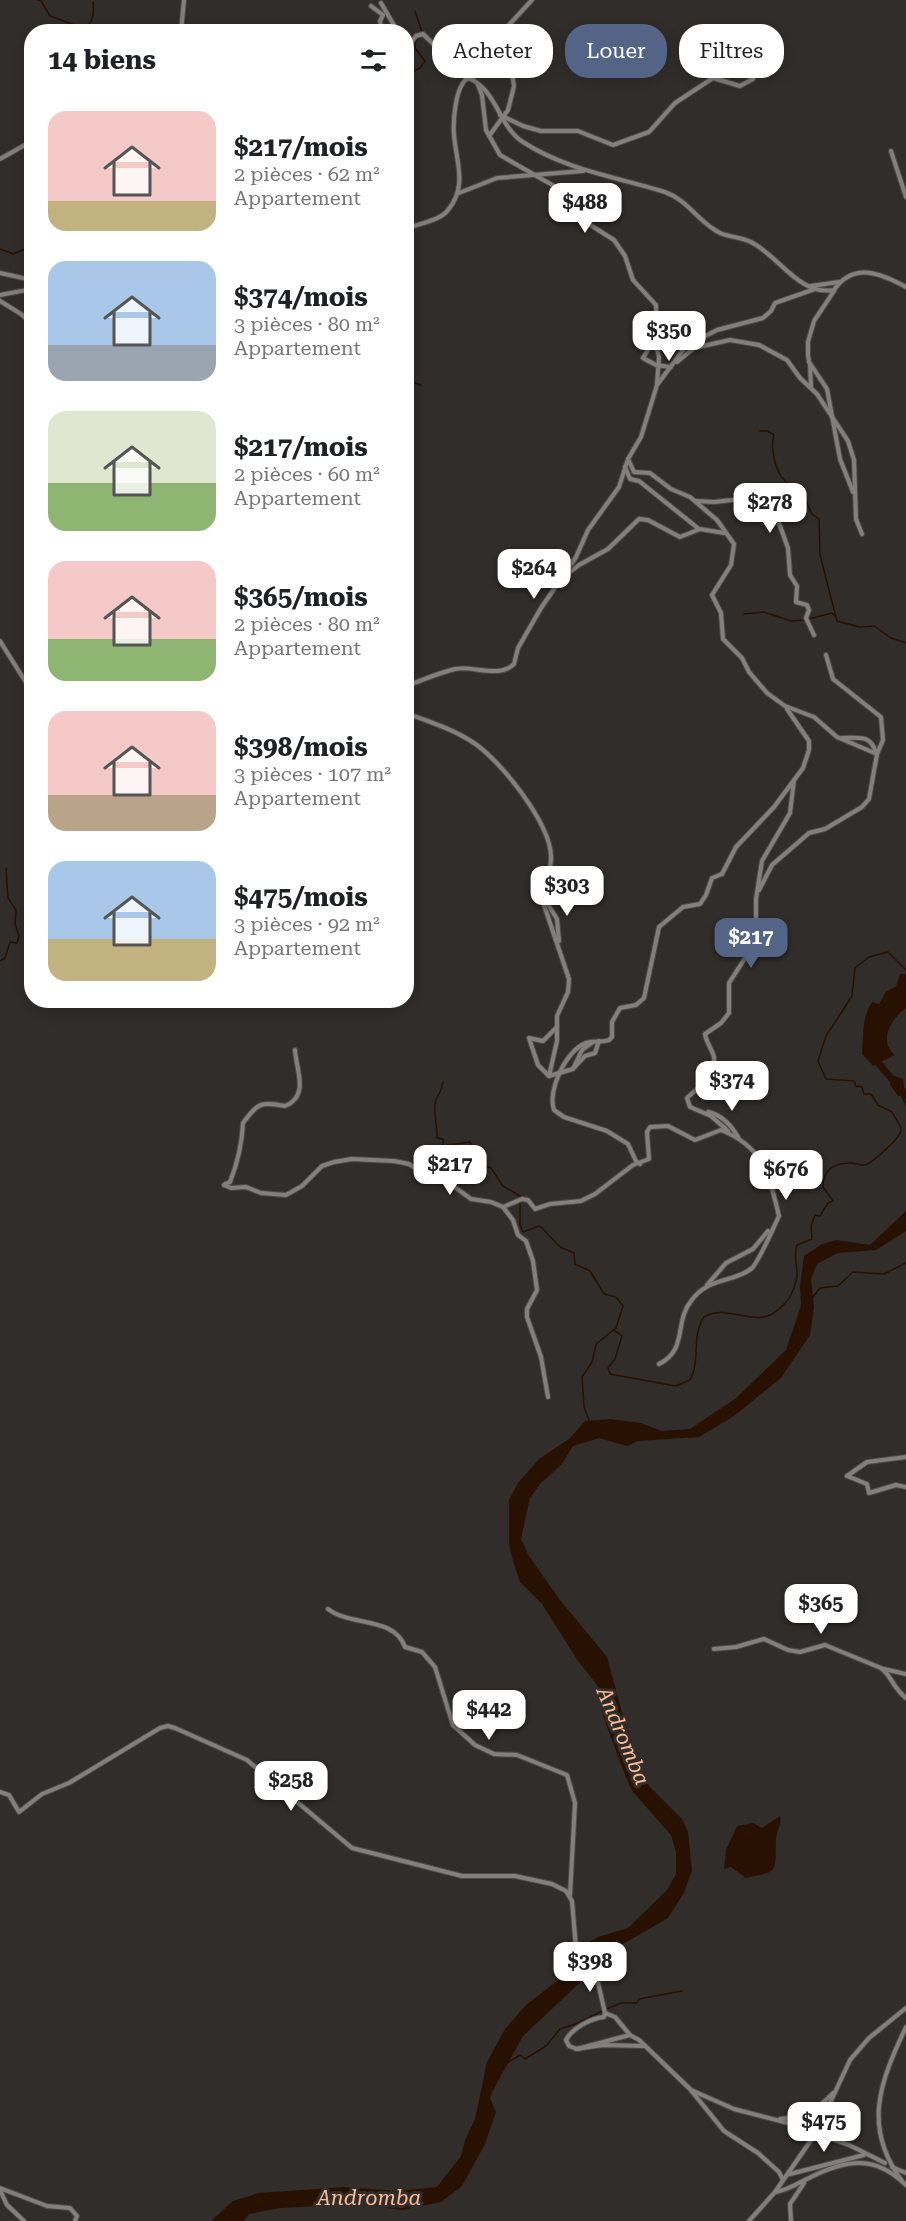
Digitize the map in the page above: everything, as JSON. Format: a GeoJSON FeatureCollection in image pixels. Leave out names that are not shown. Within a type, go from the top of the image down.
{"type":"FeatureCollection","features":[{"type":"Feature","properties":{"kind":"street"},"geometry":{"type":"LineString","coordinates":[[182,24],[184,0]]}},
{"type":"Feature","properties":{"kind":"street"},"geometry":{"type":"LineString","coordinates":[[489,137],[502,117],[514,86],[506,32],[512,21],[532,0]]}},
{"type":"Feature","properties":{"kind":"street"},"geometry":{"type":"LineString","coordinates":[[381,3],[393,24]]}},
{"type":"Feature","properties":{"kind":"street"},"geometry":{"type":"LineString","coordinates":[[371,6],[383,15],[381,24]]}},
{"type":"Feature","properties":{"kind":"street"},"geometry":{"type":"LineString","coordinates":[[414,39],[422,34],[432,42]]}},
{"type":"Feature","properties":{"kind":"street"},"geometry":{"type":"LineString","coordinates":[[414,226],[448,212],[458,193],[460,164],[454,135],[456,109],[462,84],[466,78]]}},
{"type":"Feature","properties":{"kind":"street"},"geometry":{"type":"LineString","coordinates":[[469,78],[478,84],[492,99],[507,129],[523,143],[585,171],[665,192],[680,199],[719,232],[751,242],[805,285],[823,292],[834,290]]}},
{"type":"Feature","properties":{"kind":"street"},"geometry":{"type":"LineString","coordinates":[[502,117],[523,126],[541,130],[578,131],[614,145],[649,132],[675,103],[713,78],[740,86],[753,78]]}},
{"type":"Feature","properties":{"kind":"street"},"geometry":{"type":"LineString","coordinates":[[414,683],[456,669],[484,671],[511,668],[541,608],[576,557],[588,530],[619,487],[628,459],[641,437],[657,385],[656,305],[633,280],[625,256],[614,240],[570,212],[554,186],[500,155],[489,137],[483,120],[482,95],[478,84]]}},
{"type":"Feature","properties":{"kind":"street"},"geometry":{"type":"LineString","coordinates":[[0,159],[24,146]]}},
{"type":"Feature","properties":{"kind":"street"},"geometry":{"type":"LineString","coordinates":[[891,151],[906,197]]}},
{"type":"Feature","properties":{"kind":"street"},"geometry":{"type":"LineString","coordinates":[[458,193],[497,178],[585,171]]}},
{"type":"Feature","properties":{"kind":"street"},"geometry":{"type":"LineString","coordinates":[[805,285],[819,286],[840,282],[868,271],[883,274],[906,287]]}},
{"type":"Feature","properties":{"kind":"street"},"geometry":{"type":"LineString","coordinates":[[0,273],[24,278]]}},
{"type":"Feature","properties":{"kind":"street"},"geometry":{"type":"LineString","coordinates":[[810,387],[808,342],[814,321],[840,282]]}},
{"type":"Feature","properties":{"kind":"street"},"geometry":{"type":"LineString","coordinates":[[657,385],[686,346],[717,330],[763,318],[771,311],[775,303],[815,289]]}},
{"type":"Feature","properties":{"kind":"street"},"geometry":{"type":"LineString","coordinates":[[0,295],[24,290]]}},
{"type":"Feature","properties":{"kind":"street"},"geometry":{"type":"LineString","coordinates":[[0,301],[24,317]]}},
{"type":"Feature","properties":{"kind":"street"},"geometry":{"type":"LineString","coordinates":[[655,340],[643,358],[658,366],[672,365],[694,348],[730,340],[747,341],[787,360],[817,394],[848,441],[854,460],[856,519],[862,534]]}},
{"type":"Feature","properties":{"kind":"street"},"geometry":{"type":"LineString","coordinates":[[809,362],[827,389],[840,459],[854,493]]}},
{"type":"Feature","properties":{"kind":"street"},"geometry":{"type":"LineString","coordinates":[[628,459],[634,472],[650,473],[709,512],[734,544],[734,557],[712,595],[720,613],[723,639],[742,658],[749,672],[767,693],[785,706],[814,717],[841,738],[876,754]]}},
{"type":"Feature","properties":{"kind":"street"},"geometry":{"type":"LineString","coordinates":[[625,466],[630,479],[639,481],[700,529]]}},
{"type":"Feature","properties":{"kind":"street"},"geometry":{"type":"LineString","coordinates":[[695,501],[714,502],[750,498],[767,506],[779,523],[788,548],[790,575],[797,586],[795,602],[807,605],[809,610],[807,621],[814,635]]}},
{"type":"Feature","properties":{"kind":"street"},"geometry":{"type":"LineString","coordinates":[[564,576],[608,549],[636,520],[644,518],[680,537],[700,529],[725,532]]}},
{"type":"Feature","properties":{"kind":"street"},"geometry":{"type":"LineString","coordinates":[[0,641],[24,679]]}},
{"type":"Feature","properties":{"kind":"street"},"geometry":{"type":"LineString","coordinates":[[826,655],[833,679],[863,700],[881,717],[884,740],[876,754]]}},
{"type":"Feature","properties":{"kind":"street"},"geometry":{"type":"LineString","coordinates":[[640,1164],[636,1161],[628,1144],[607,1131],[564,1117],[554,1110],[551,1092],[576,1049],[587,1042],[612,1037],[612,1022],[620,1008],[636,1005],[644,998],[655,955],[654,939],[661,923],[675,916],[683,907],[700,904],[712,878],[722,874],[736,847],[774,807],[806,762],[809,741],[785,706]]}},
{"type":"Feature","properties":{"kind":"street"},"geometry":{"type":"LineString","coordinates":[[414,716],[445,728],[474,743],[495,761],[525,798],[541,825],[551,856],[543,896],[557,919],[560,947],[569,979],[568,992],[557,1016],[557,1041],[549,1076]]}},
{"type":"Feature","properties":{"kind":"street"},"geometry":{"type":"LineString","coordinates":[[757,892],[772,865],[809,833],[825,829],[862,807],[869,799],[876,754],[874,744],[866,738],[841,738]]}},
{"type":"Feature","properties":{"kind":"street"},"geometry":{"type":"LineString","coordinates":[[740,1140],[730,1125],[714,1113],[690,1107],[687,1098],[713,1067],[714,1059],[705,1034],[721,1023],[729,1013],[729,983],[747,955],[757,914],[757,892],[762,861],[790,813],[794,779]]}},
{"type":"Feature","properties":{"kind":"street"},"geometry":{"type":"LineString","coordinates":[[557,1028],[543,1041],[529,1038],[541,1071],[549,1076],[560,1075],[573,1069],[585,1056],[595,1053],[599,1041]]}},
{"type":"Feature","properties":{"kind":"street"},"geometry":{"type":"LineString","coordinates":[[573,1069],[582,1050],[593,1042]]}},
{"type":"Feature","properties":{"kind":"street"},"geometry":{"type":"LineString","coordinates":[[295,1050],[295,1062],[300,1074],[297,1098],[285,1106],[274,1102],[263,1103],[252,1112],[243,1123],[244,1136],[238,1163],[230,1182],[224,1185],[231,1188],[246,1186],[261,1193],[286,1195],[302,1186],[322,1166],[334,1162],[352,1159],[394,1161],[409,1164],[423,1173],[437,1174],[471,1199],[492,1202],[503,1207],[513,1220],[518,1235],[526,1242],[533,1261],[537,1290],[527,1309],[527,1317],[541,1357],[548,1397]]}},
{"type":"Feature","properties":{"kind":"street"},"geometry":{"type":"LineString","coordinates":[[705,1112],[755,1151],[764,1163],[779,1216],[759,1261],[749,1271],[707,1285]]}},
{"type":"Feature","properties":{"kind":"street"},"geometry":{"type":"LineString","coordinates":[[503,1207],[522,1199],[528,1200],[535,1209],[539,1209],[550,1204],[581,1201],[595,1194],[626,1169],[649,1159],[647,1132],[650,1127],[668,1126],[695,1140],[721,1130],[734,1135]]}},
{"type":"Feature","properties":{"kind":"street"},"geometry":{"type":"LineString","coordinates":[[659,1364],[668,1360],[676,1350],[687,1305],[726,1263],[753,1249],[772,1228]]}},
{"type":"Feature","properties":{"kind":"street"},"geometry":{"type":"LineString","coordinates":[[906,1456],[867,1462],[847,1476],[867,1484],[869,1492],[896,1485],[906,1487]]}},
{"type":"Feature","properties":{"kind":"street"},"geometry":{"type":"LineString","coordinates":[[328,1609],[344,1619],[388,1629],[402,1638],[405,1647],[422,1652],[440,1677],[453,1725],[475,1745],[494,1754],[517,1755],[567,1775],[575,1803],[570,1895],[578,1952],[596,1974],[604,2017],[589,2022],[568,2036],[566,2040],[569,2046],[578,2050],[603,2045],[646,2046]]}},
{"type":"Feature","properties":{"kind":"street"},"geometry":{"type":"LineString","coordinates":[[714,1649],[736,1647],[764,1640],[794,1651],[825,1645],[881,1668],[906,1674]]}},
{"type":"Feature","properties":{"kind":"street"},"geometry":{"type":"LineString","coordinates":[[881,1668],[888,1673],[895,1689],[906,1698]]}},
{"type":"Feature","properties":{"kind":"street"},"geometry":{"type":"LineString","coordinates":[[0,1792],[9,1795],[19,1812],[42,1794],[69,1783],[168,1726],[203,1738],[247,1760],[352,1848],[462,1876],[514,1875],[552,1884],[570,1895]]}},
{"type":"Feature","properties":{"kind":"street"},"geometry":{"type":"LineString","coordinates":[[749,2221],[775,2192],[816,2133],[850,2060],[859,2049],[906,2008]]}},
{"type":"Feature","properties":{"kind":"street"},"geometry":{"type":"LineString","coordinates":[[604,2010],[615,2017],[630,2035],[646,2046],[690,2089],[724,2131],[758,2153],[779,2172],[783,2180]]}},
{"type":"Feature","properties":{"kind":"street"},"geometry":{"type":"LineString","coordinates":[[904,2183],[891,2167],[877,2124],[881,2084],[906,2027]]}},
{"type":"Feature","properties":{"kind":"street"},"geometry":{"type":"LineString","coordinates":[[574,2048],[630,2035]]}},
{"type":"Feature","properties":{"kind":"street"},"geometry":{"type":"LineString","coordinates":[[690,2089],[734,2109],[776,2120],[849,2145],[865,2155],[906,2173]]}},
{"type":"Feature","properties":{"kind":"street"},"geometry":{"type":"LineString","coordinates":[[776,2120],[805,2115],[822,2107],[836,2090]]}},
{"type":"Feature","properties":{"kind":"street"},"geometry":{"type":"LineString","coordinates":[[788,2174],[865,2155]]}},
{"type":"Feature","properties":{"kind":"street"},"geometry":{"type":"LineString","coordinates":[[775,2192],[789,2190],[838,2165],[865,2162],[885,2163]]}},
{"type":"Feature","properties":{"kind":"street"},"geometry":{"type":"LineString","coordinates":[[865,2162],[882,2168],[904,2183]]}},
{"type":"Feature","properties":{"kind":"street"},"geometry":{"type":"LineString","coordinates":[[791,2221],[790,2204],[811,2177]]}},
{"type":"Feature","properties":{"kind":"street"},"geometry":{"type":"LineString","coordinates":[[0,2189],[8,2205],[24,2221]]}},
{"type":"Feature","properties":{"kind":"street"},"geometry":{"type":"LineString","coordinates":[[0,2189],[47,2206],[70,2208],[77,2216],[75,2221]]}},
{"type":"Feature","properties":{"kind":"water"},"geometry":{"type":"Polygon","coordinates":[[[900,974],[906,974],[906,1008],[891,1024],[887,1037],[887,1043],[895,1055],[873,1066],[862,1054],[868,1008],[872,1002],[879,1004],[886,992],[896,986],[900,974]]]}},
{"type":"Feature","properties":{"kind":"water"},"geometry":{"type":"Polygon","coordinates":[[[895,1076],[903,1079],[906,1107],[901,1096],[898,1096],[890,1085],[890,1079],[895,1076]]]}},
{"type":"Feature","properties":{"kind":"water"},"geometry":{"type":"Polygon","coordinates":[[[906,1211],[906,1231],[876,1250],[838,1253],[817,1264],[811,1279],[814,1307],[810,1335],[781,1378],[734,1416],[699,1437],[638,1441],[627,1446],[599,1438],[573,1446],[561,1465],[540,1484],[530,1498],[521,1539],[529,1556],[560,1600],[607,1657],[624,1720],[649,1786],[682,1819],[688,1832],[692,1870],[684,1893],[668,1918],[618,1947],[523,2036],[492,2092],[490,2098],[496,2112],[485,2144],[462,2186],[441,2202],[402,2210],[359,2204],[281,2208],[249,2214],[244,2221],[211,2221],[233,2201],[259,2193],[344,2187],[398,2191],[437,2187],[461,2156],[465,2140],[475,2119],[487,2062],[505,2029],[526,2005],[557,1981],[584,1945],[598,1937],[628,1928],[667,1890],[676,1874],[676,1852],[671,1835],[633,1792],[627,1780],[603,1716],[597,1685],[578,1661],[542,1604],[520,1582],[509,1544],[509,1500],[518,1483],[539,1459],[569,1439],[585,1421],[610,1419],[641,1423],[662,1431],[690,1429],[735,1399],[786,1350],[801,1306],[800,1286],[804,1256],[822,1244],[836,1240],[870,1245],[906,1211]]]}},
{"type":"Feature","properties":{"kind":"water"},"geometry":{"type":"Polygon","coordinates":[[[780,1816],[776,1837],[775,1865],[770,1872],[746,1878],[731,1867],[724,1869],[726,1850],[737,1826],[753,1823],[762,1828],[780,1816]]]}},
{"type":"Feature","properties":{"kind":"waterway"},"geometry":{"type":"LineString","coordinates":[[38,0],[50,16],[72,24]]}},
{"type":"Feature","properties":{"kind":"waterway"},"geometry":{"type":"LineString","coordinates":[[90,24],[93,2]]}},
{"type":"Feature","properties":{"kind":"waterway"},"geometry":{"type":"LineString","coordinates":[[415,11],[422,32]]}},
{"type":"Feature","properties":{"kind":"waterway"},"geometry":{"type":"LineString","coordinates":[[414,71],[420,68],[425,61],[415,48],[415,42],[420,37]]}},
{"type":"Feature","properties":{"kind":"waterway"},"geometry":{"type":"LineString","coordinates":[[0,249],[13,254],[24,249]]}},
{"type":"Feature","properties":{"kind":"waterway"},"geometry":{"type":"LineString","coordinates":[[414,383],[421,385]]}},
{"type":"Feature","properties":{"kind":"waterway"},"geometry":{"type":"LineString","coordinates":[[760,431],[767,431],[774,435],[773,453],[782,478],[787,483],[800,488],[812,514],[819,519],[820,555],[837,621],[860,627],[874,626],[891,638],[906,643]]}},
{"type":"Feature","properties":{"kind":"waterway"},"geometry":{"type":"LineString","coordinates":[[744,614],[764,612],[791,621],[804,620]]}},
{"type":"Feature","properties":{"kind":"waterway"},"geometry":{"type":"LineString","coordinates":[[809,619],[832,613],[835,616]]}},
{"type":"Feature","properties":{"kind":"waterway"},"geometry":{"type":"LineString","coordinates":[[0,961],[5,958],[10,942],[17,943],[19,936],[15,924],[16,910],[8,898],[6,868]]}},
{"type":"Feature","properties":{"kind":"waterway"},"geometry":{"type":"LineString","coordinates":[[614,1330],[622,1336],[615,1359],[608,1368],[610,1374],[676,1386],[690,1380],[693,1373],[698,1332],[704,1317],[713,1313],[761,1317],[770,1315],[787,1301],[797,1277],[795,1254],[797,1245],[812,1239],[811,1226],[815,1215],[820,1216],[828,1203],[833,1201],[823,1187],[827,1172],[839,1164],[869,1163],[892,1143],[901,1129],[892,1112],[878,1105],[871,1094],[864,1094],[862,1087],[856,1086],[854,1081],[826,1079],[818,1061],[826,1036],[852,996],[855,968],[869,957],[888,952],[906,970]]}},
{"type":"Feature","properties":{"kind":"waterway","name":"Andromba"},"geometry":{"type":"LineString","coordinates":[[877,1056],[878,1063],[906,1095]]}},
{"type":"Feature","properties":{"kind":"waterway"},"geometry":{"type":"LineString","coordinates":[[443,1082],[435,1109],[437,1138],[443,1139],[443,1146],[470,1142],[483,1165],[491,1168],[503,1186],[520,1196],[520,1225],[523,1232],[539,1226],[542,1228],[560,1247],[574,1253],[575,1264],[590,1271],[604,1294],[616,1297],[623,1306],[616,1328],[596,1344],[592,1362],[582,1377],[584,1407],[589,1420]]}},
{"type":"Feature","properties":{"kind":"waterway"},"geometry":{"type":"LineString","coordinates":[[813,1297],[820,1288],[838,1286],[853,1272],[884,1274],[906,1263]]}},
{"type":"Feature","properties":{"kind":"waterway"},"geometry":{"type":"LineString","coordinates":[[606,2009],[622,2003],[637,2003],[639,1999],[682,1991]]}},
{"type":"Feature","properties":{"kind":"waterway"},"geometry":{"type":"LineString","coordinates":[[507,2063],[520,2055],[525,2059],[546,2046],[560,2029],[602,2011]]}}]}
